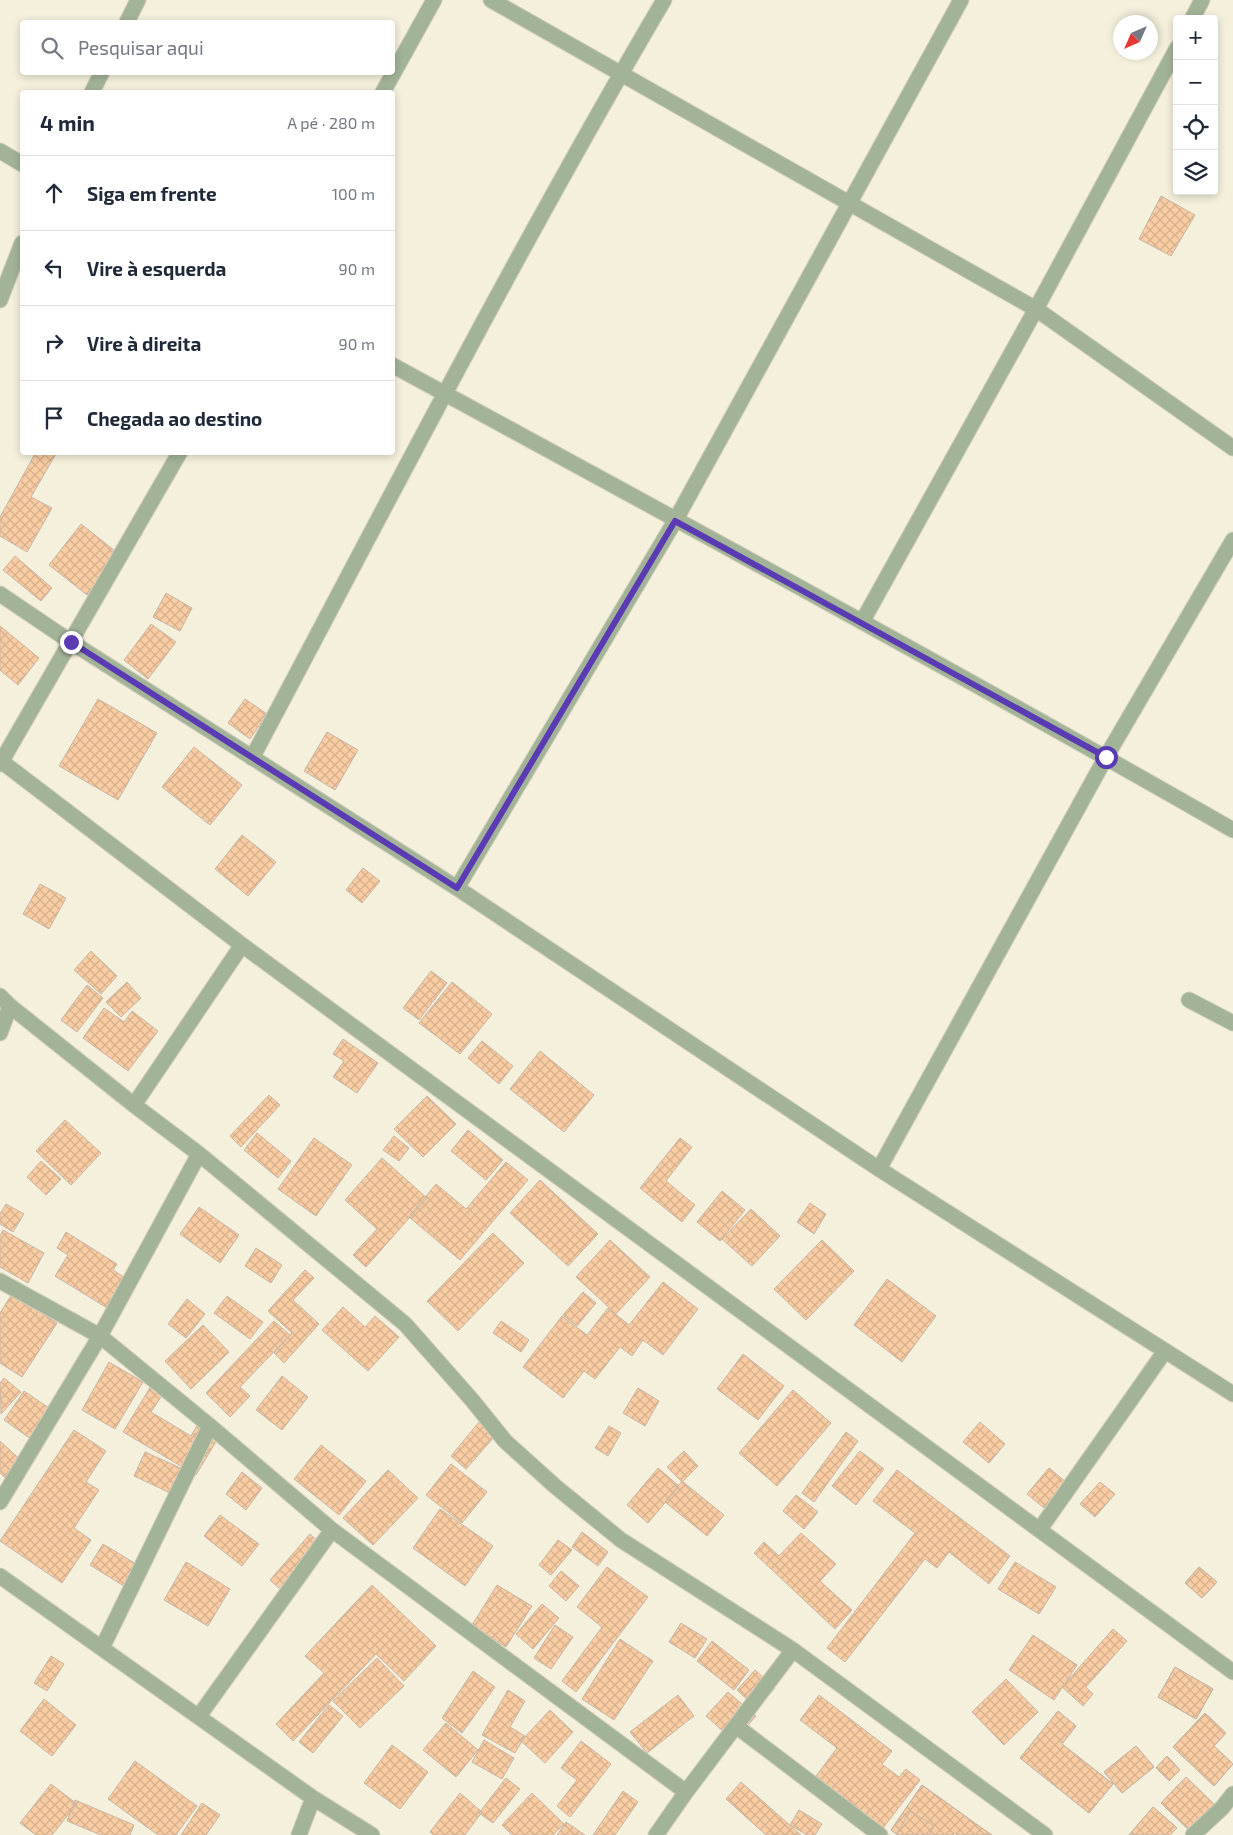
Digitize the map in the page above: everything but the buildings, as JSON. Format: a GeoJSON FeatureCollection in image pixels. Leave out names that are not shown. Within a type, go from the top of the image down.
{"type":"FeatureCollection","features":[{"type":"Feature","properties":{"kind":"street"},"geometry":{"type":"LineString","coordinates":[[128,20],[138,0]]}},
{"type":"Feature","properties":{"kind":"street"},"geometry":{"type":"LineString","coordinates":[[395,70],[434,0]]}},
{"type":"Feature","properties":{"kind":"street"},"geometry":{"type":"LineString","coordinates":[[491,0],[1036,309],[1233,448]]}},
{"type":"Feature","properties":{"kind":"street"},"geometry":{"type":"LineString","coordinates":[[252,758],[445,394],[621,74],[664,0]]}},
{"type":"Feature","properties":{"kind":"street"},"geometry":{"type":"LineString","coordinates":[[457,888],[675,521],[961,0]]}},
{"type":"Feature","properties":{"kind":"street"},"geometry":{"type":"LineString","coordinates":[[1194,15],[1202,0]]}},
{"type":"Feature","properties":{"kind":"street"},"geometry":{"type":"LineString","coordinates":[[862,622],[1036,309],[1173,55]]}},
{"type":"Feature","properties":{"kind":"street"},"geometry":{"type":"LineString","coordinates":[[93,90],[100,75]]}},
{"type":"Feature","properties":{"kind":"street"},"geometry":{"type":"LineString","coordinates":[[384,90],[392,75]]}},
{"type":"Feature","properties":{"kind":"street"},"geometry":{"type":"LineString","coordinates":[[0,151],[20,163]]}},
{"type":"Feature","properties":{"kind":"street"},"geometry":{"type":"LineString","coordinates":[[0,300],[20,249]]}},
{"type":"Feature","properties":{"kind":"street"},"geometry":{"type":"LineString","coordinates":[[395,367],[862,622],[1106,757],[1233,830]]}},
{"type":"Feature","properties":{"kind":"street"},"geometry":{"type":"LineString","coordinates":[[178,455],[1,763],[242,945],[1233,1672]]}},
{"type":"Feature","properties":{"kind":"street"},"geometry":{"type":"LineString","coordinates":[[879,1169],[1106,757],[1233,540]]}},
{"type":"Feature","properties":{"kind":"street"},"geometry":{"type":"LineString","coordinates":[[0,594],[71,642],[457,888],[879,1169],[1233,1394]]}},
{"type":"Feature","properties":{"kind":"street"},"geometry":{"type":"LineString","coordinates":[[134,1105],[242,945]]}},
{"type":"Feature","properties":{"kind":"street"},"geometry":{"type":"LineString","coordinates":[[1189,1000],[1233,1022]]}},
{"type":"Feature","properties":{"kind":"street"},"geometry":{"type":"LineString","coordinates":[[0,1033],[5,1001],[134,1105],[199,1154],[405,1324],[505,1440],[556,1487],[621,1540],[793,1650],[1045,1835]]}},
{"type":"Feature","properties":{"kind":"street"},"geometry":{"type":"LineString","coordinates":[[0,1502],[100,1336],[199,1154]]}},
{"type":"Feature","properties":{"kind":"street"},"geometry":{"type":"LineString","coordinates":[[0,1281],[100,1336],[210,1426],[332,1530],[686,1792]]}},
{"type":"Feature","properties":{"kind":"street"},"geometry":{"type":"LineString","coordinates":[[1040,1529],[1165,1351]]}},
{"type":"Feature","properties":{"kind":"street"},"geometry":{"type":"LineString","coordinates":[[102,1648],[210,1426]]}},
{"type":"Feature","properties":{"kind":"street"},"geometry":{"type":"LineString","coordinates":[[199,1716],[332,1530]]}},
{"type":"Feature","properties":{"kind":"street"},"geometry":{"type":"LineString","coordinates":[[0,1576],[313,1798],[372,1835]]}},
{"type":"Feature","properties":{"kind":"street"},"geometry":{"type":"LineString","coordinates":[[656,1835],[793,1650]]}},
{"type":"Feature","properties":{"kind":"street"},"geometry":{"type":"LineString","coordinates":[[736,1726],[880,1835]]}},
{"type":"Feature","properties":{"kind":"street"},"geometry":{"type":"LineString","coordinates":[[1193,1835],[1228,1812],[1233,1794]]}},
{"type":"Feature","properties":{"kind":"street"},"geometry":{"type":"LineString","coordinates":[[299,1835],[313,1798]]}},
{"type":"Feature","properties":{"kind":"route"},"geometry":{"type":"LineString","coordinates":[[71,642],[457,888],[675,521],[1106,757]]}}]}
